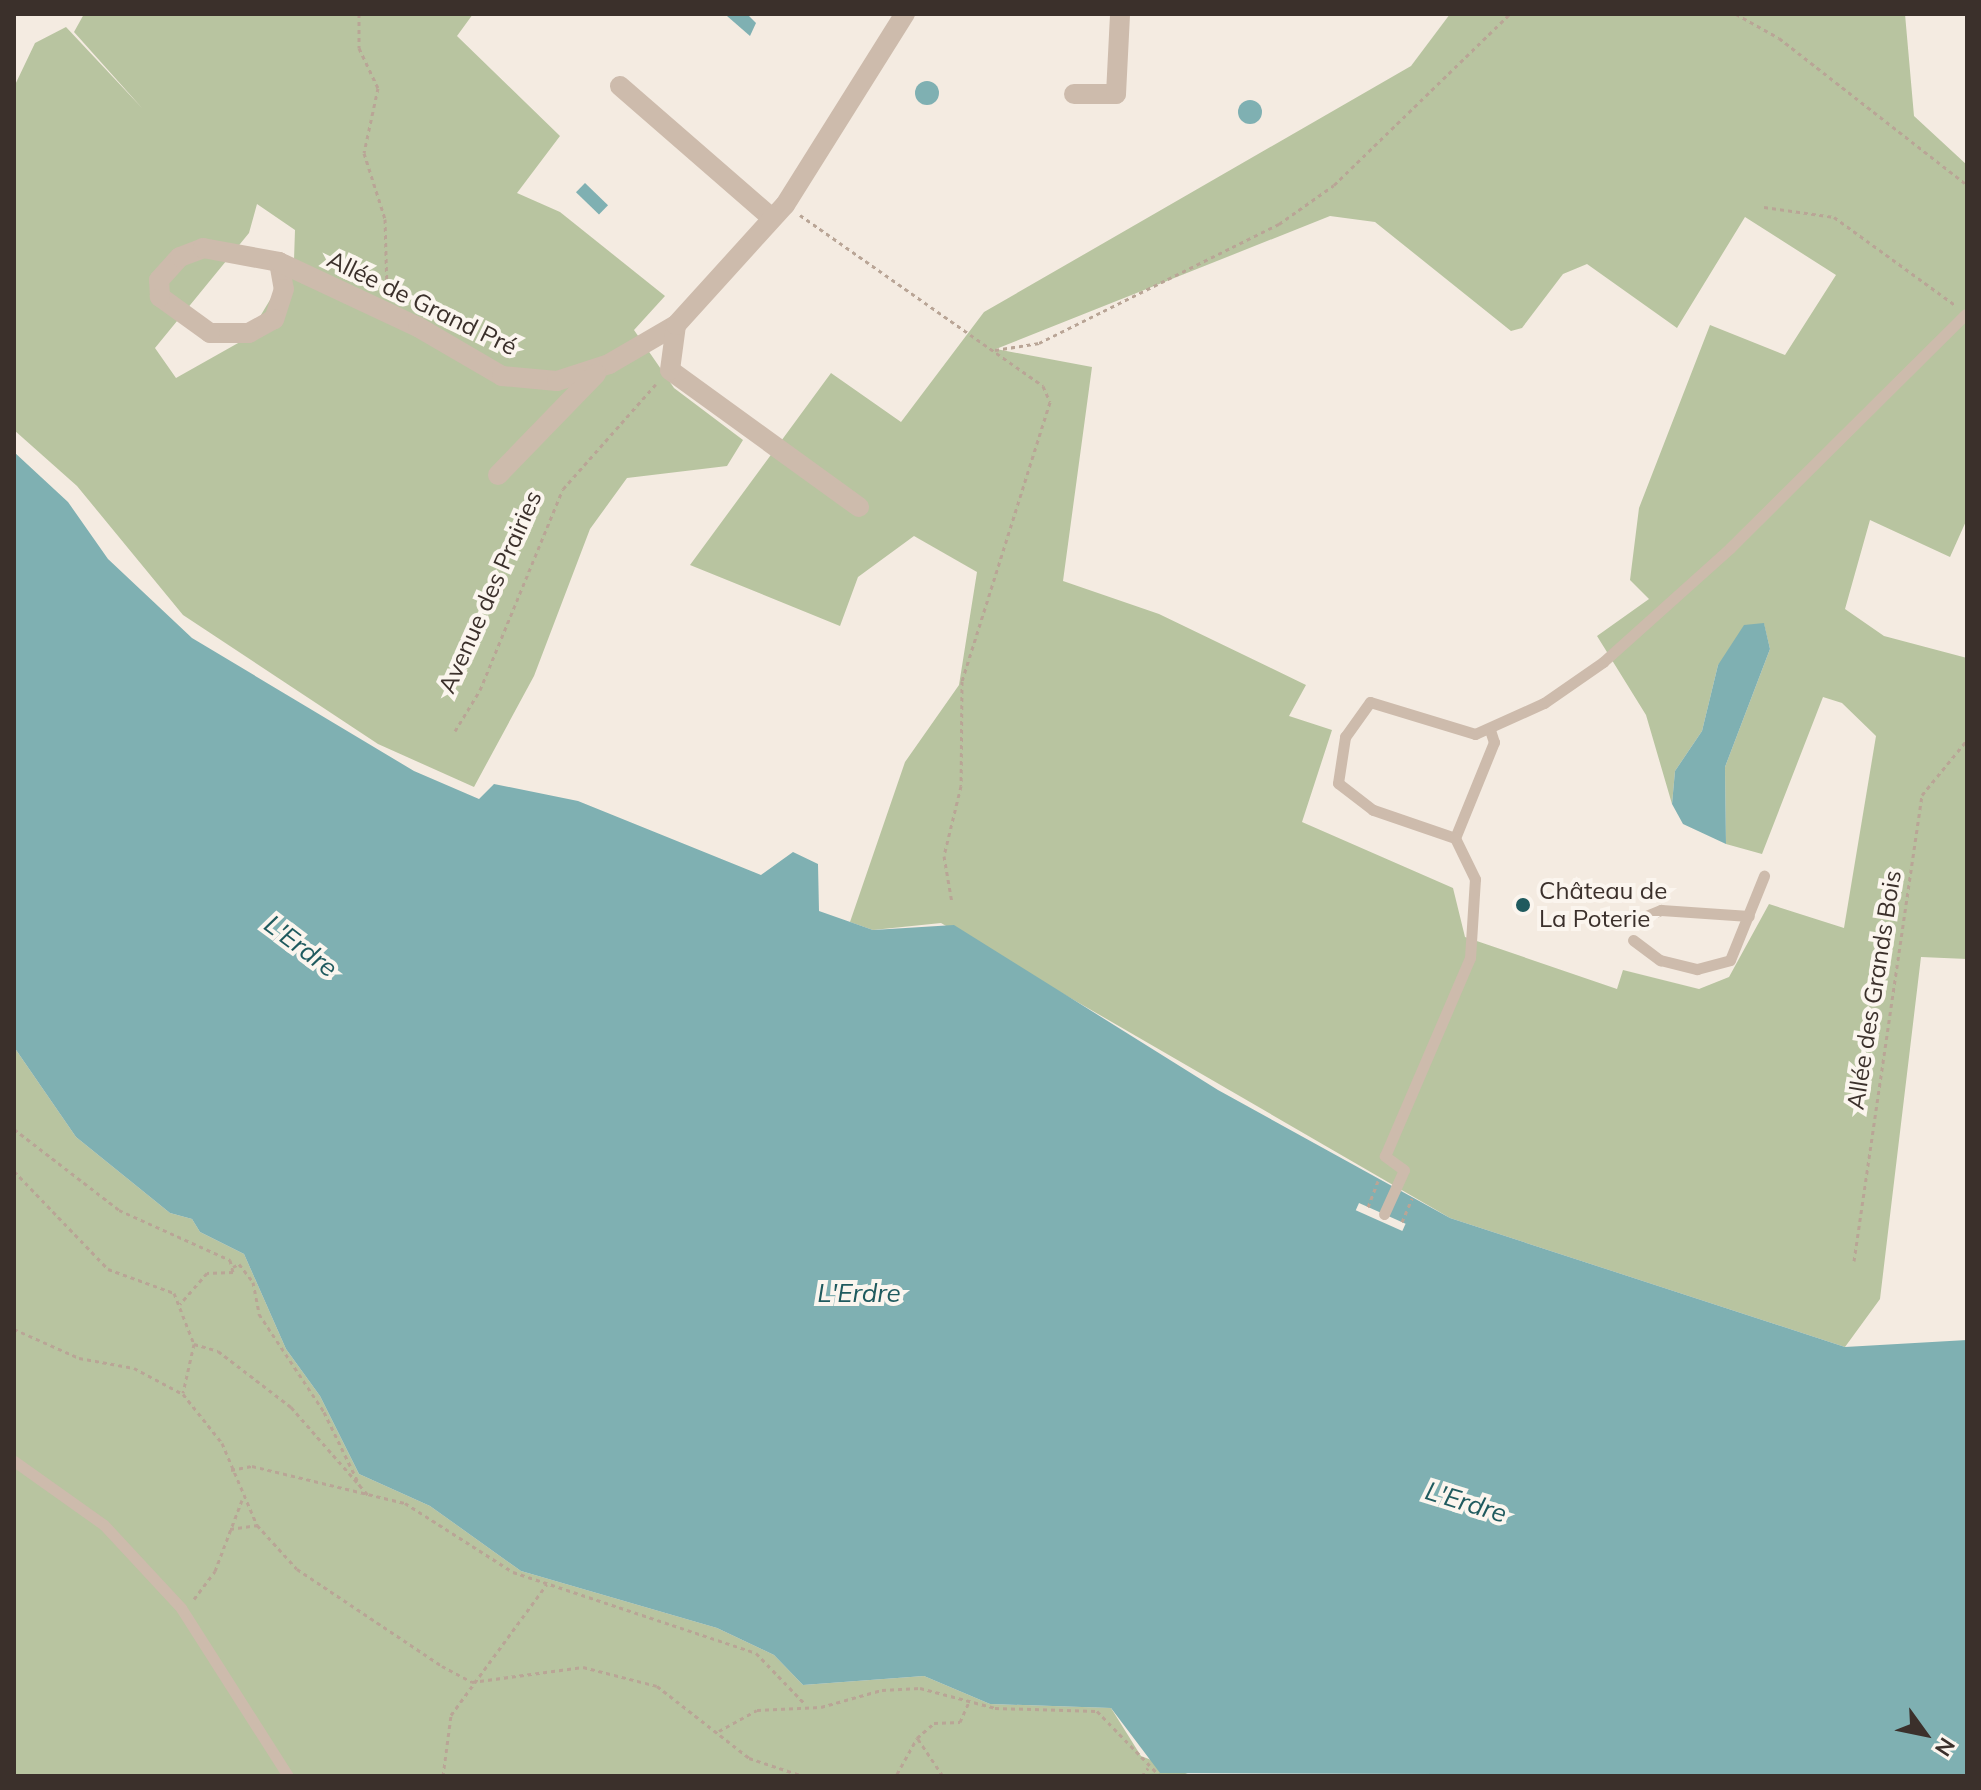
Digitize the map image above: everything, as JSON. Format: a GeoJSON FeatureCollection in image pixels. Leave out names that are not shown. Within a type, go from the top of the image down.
{"type":"FeatureCollection","features":[{"type":"Feature","properties":{"kind":"street"},"geometry":{"type":"LineString","coordinates":[[859,507],[670,370],[676,325],[778,211],[905,14]]}},
{"type":"Feature","properties":{"kind":"street"},"geometry":{"type":"LineString","coordinates":[[1074,94],[1116,94],[1120,14]]}},
{"type":"Feature","properties":{"kind":"street"},"geometry":{"type":"LineString","coordinates":[[620,86],[778,211]]}},
{"type":"Feature","properties":{"kind":"street","name":"Allée de Grand Pré"},"geometry":{"type":"LineString","coordinates":[[279,262],[284,289],[274,319],[249,333],[210,333],[160,297],[159,280],[180,257],[203,248],[279,262],[418,327],[502,376],[557,381],[609,364],[676,325]]}},
{"type":"Feature","properties":{"kind":"street"},"geometry":{"type":"LineString","coordinates":[[498,475],[523,442],[609,364]]}},
{"type":"Feature","properties":{"kind":"lane"},"geometry":{"type":"LineString","coordinates":[[1384,1214],[1404,1170],[1385,1156],[1470,958],[1475,879],[1455,838],[1373,810],[1338,783],[1345,737],[1370,702],[1461,734],[1490,730],[1544,703],[1634,636],[1966,314]]}},
{"type":"Feature","properties":{"kind":"lane"},"geometry":{"type":"LineString","coordinates":[[1455,838],[1494,742],[1490,730]]}},
{"type":"Feature","properties":{"kind":"lane"},"geometry":{"type":"LineString","coordinates":[[1633,940],[1660,960],[1697,969],[1730,960],[1764,876]]}},
{"type":"Feature","properties":{"kind":"lane"},"geometry":{"type":"LineString","coordinates":[[1636,920],[1661,910],[1749,916]]}},
{"type":"Feature","properties":{"kind":"lane"},"geometry":{"type":"LineString","coordinates":[[14,1461],[104,1525],[181,1608],[288,1776]]}},
{"type":"Feature","properties":{"kind":"path"},"geometry":{"type":"LineString","coordinates":[[359,14],[359,48],[378,88],[366,171],[385,219],[381,271],[392,295]]}},
{"type":"Feature","properties":{"kind":"path"},"geometry":{"type":"LineString","coordinates":[[995,350],[1039,343],[1279,224],[1334,185],[1510,14]]}},
{"type":"Feature","properties":{"kind":"path"},"geometry":{"type":"LineString","coordinates":[[1736,14],[1797,55],[1967,185]]}},
{"type":"Feature","properties":{"kind":"path"},"geometry":{"type":"LineString","coordinates":[[1764,207],[1834,217],[1966,314]]}},
{"type":"Feature","properties":{"kind":"path"},"geometry":{"type":"LineString","coordinates":[[778,211],[995,350],[1043,386],[1050,402],[962,681],[961,786],[944,856],[952,903]]}},
{"type":"Feature","properties":{"kind":"path","name":"Avenue des Prairies"},"geometry":{"type":"LineString","coordinates":[[455,731],[480,690],[563,489],[670,370]]}},
{"type":"Feature","properties":{"kind":"path","name":"Allée des Grands Bois"},"geometry":{"type":"LineString","coordinates":[[1854,1261],[1922,795],[1967,740]]}},
{"type":"Feature","properties":{"kind":"path"},"geometry":{"type":"LineString","coordinates":[[14,1129],[119,1210],[176,1231],[232,1267]]}},
{"type":"Feature","properties":{"kind":"path"},"geometry":{"type":"LineString","coordinates":[[14,1171],[108,1269],[155,1282],[180,1304],[194,1344],[183,1394]]}},
{"type":"Feature","properties":{"kind":"path"},"geometry":{"type":"LineString","coordinates":[[1368,1207],[1379,1178]]}},
{"type":"Feature","properties":{"kind":"path"},"geometry":{"type":"LineString","coordinates":[[1402,1222],[1412,1198]]}},
{"type":"Feature","properties":{"kind":"path"},"geometry":{"type":"LineString","coordinates":[[232,1267],[239,1264],[253,1282],[259,1314],[324,1412],[360,1486]]}},
{"type":"Feature","properties":{"kind":"path"},"geometry":{"type":"LineString","coordinates":[[180,1304],[207,1273],[233,1272],[232,1267]]}},
{"type":"Feature","properties":{"kind":"path"},"geometry":{"type":"LineString","coordinates":[[14,1329],[79,1358],[134,1368],[183,1394],[208,1420],[242,1500],[257,1525],[297,1569],[472,1682],[583,1667],[657,1686],[749,1758],[803,1776]]}},
{"type":"Feature","properties":{"kind":"path"},"geometry":{"type":"LineString","coordinates":[[194,1344],[218,1351],[291,1407],[369,1496]]}},
{"type":"Feature","properties":{"kind":"path"},"geometry":{"type":"LineString","coordinates":[[230,1470],[252,1466],[405,1503],[513,1572],[756,1653],[806,1705]]}},
{"type":"Feature","properties":{"kind":"path"},"geometry":{"type":"LineString","coordinates":[[181,1608],[201,1595],[242,1500]]}},
{"type":"Feature","properties":{"kind":"path"},"geometry":{"type":"LineString","coordinates":[[230,1529],[257,1525]]}},
{"type":"Feature","properties":{"kind":"path"},"geometry":{"type":"LineString","coordinates":[[443,1776],[451,1715],[472,1682],[547,1583]]}},
{"type":"Feature","properties":{"kind":"path"},"geometry":{"type":"LineString","coordinates":[[718,1732],[757,1710],[920,1688],[969,1701],[1097,1711],[1148,1768],[1160,1776]]}},
{"type":"Feature","properties":{"kind":"path"},"geometry":{"type":"LineString","coordinates":[[897,1774],[917,1738],[934,1723],[960,1722],[969,1701]]}},
{"type":"Feature","properties":{"kind":"path"},"geometry":{"type":"LineString","coordinates":[[917,1738],[943,1776]]}},
{"type":"Feature","properties":{"kind":"path"},"geometry":{"type":"LineString","coordinates":[[1142,1776],[1148,1768]]}},
{"type":"Feature","properties":{"kind":"path"},"geometry":{"type":"LineString","coordinates":[[871,1776],[929,1776]]}},
{"type":"Feature","properties":{"kind":"green space"},"geometry":{"type":"Polygon","coordinates":[[[84,14],[473,14],[457,36],[560,136],[517,193],[560,212],[665,296],[634,330],[674,388],[743,440],[727,466],[627,478],[590,529],[534,676],[474,787],[378,744],[183,615],[77,486],[14,430],[14,87],[35,43],[66,27],[142,108],[74,32],[84,14]],[[257,204],[249,233],[155,348],[176,378],[247,338],[294,260],[295,230],[257,204]]]}},
{"type":"Feature","properties":{"kind":"green space"},"geometry":{"type":"Polygon","coordinates":[[[1450,14],[1905,14],[1914,116],[1967,165],[1967,519],[1950,557],[1870,520],[1845,609],[1884,636],[1967,658],[1967,959],[1921,957],[1880,1299],[1845,1347],[1450,1218],[941,923],[873,930],[850,922],[905,762],[959,685],[977,572],[914,536],[858,577],[840,626],[690,565],[831,373],[901,422],[984,312],[1411,66],[1450,14]],[[1330,216],[996,349],[1092,367],[1063,581],[1159,614],[1306,685],[1289,716],[1332,730],[1302,822],[1453,888],[1465,937],[1617,989],[1623,970],[1699,989],[1729,977],[1769,904],[1844,928],[1876,736],[1842,703],[1823,697],[1762,854],[1726,844],[1725,767],[1770,649],[1764,624],[1718,665],[1702,731],[1675,771],[1672,804],[1646,715],[1597,636],[1649,599],[1630,580],[1639,508],[1710,325],[1785,355],[1836,275],[1745,217],[1677,328],[1587,264],[1563,274],[1522,328],[1511,331],[1375,222],[1330,216]]]}},
{"type":"Feature","properties":{"kind":"green space"},"geometry":{"type":"Polygon","coordinates":[[[14,1047],[76,1137],[170,1213],[192,1219],[200,1232],[244,1254],[286,1349],[320,1396],[359,1474],[430,1506],[521,1571],[717,1628],[774,1655],[803,1685],[924,1676],[990,1704],[1111,1708],[1141,1756],[1193,1776],[14,1776],[14,1047]]]}},
{"type":"Feature","properties":{"kind":"water"},"geometry":{"type":"Polygon","coordinates":[[[747,14],[756,23],[750,36],[727,16],[747,14]]]}},
{"type":"Feature","properties":{"kind":"water"},"geometry":{"type":"Polygon","coordinates":[[[927,81],[936,84],[939,93],[936,102],[927,105],[918,102],[915,93],[918,84],[927,81]]]}},
{"type":"Feature","properties":{"kind":"water"},"geometry":{"type":"Polygon","coordinates":[[[1250,100],[1258,104],[1262,112],[1258,120],[1250,124],[1242,120],[1238,112],[1242,104],[1250,100]]]}},
{"type":"Feature","properties":{"kind":"water"},"geometry":{"type":"Polygon","coordinates":[[[585,183],[608,205],[599,215],[576,192],[585,183]]]}},
{"type":"Feature","properties":{"kind":"water","name":"L'Erdre"},"geometry":{"type":"Polygon","coordinates":[[[14,452],[68,502],[108,559],[192,638],[414,771],[479,799],[494,784],[578,801],[761,875],[793,852],[818,864],[819,911],[873,930],[954,925],[1218,1090],[1450,1218],[1845,1347],[1967,1340],[1967,1776],[1160,1773],[1111,1708],[990,1704],[924,1676],[803,1685],[774,1655],[717,1628],[521,1571],[430,1506],[359,1474],[320,1396],[286,1349],[244,1254],[200,1232],[192,1219],[170,1213],[76,1137],[14,1047],[14,452]]]}},
{"type":"Feature","properties":{"kind":"water"},"geometry":{"type":"Polygon","coordinates":[[[1764,623],[1770,649],[1725,767],[1726,844],[1683,824],[1672,804],[1675,771],[1702,731],[1718,665],[1744,625],[1764,623]]]}},
{"type":"Feature","properties":{"kind":"pier"},"geometry":{"type":"Polygon","coordinates":[[[1359,1203],[1406,1224],[1402,1231],[1356,1210],[1359,1203]]]}},
{"type":"Feature","properties":{"kind":"place","name":"Château de La Poterie"},"geometry":{"type":"Point","coordinates":[1523,905]}}]}
